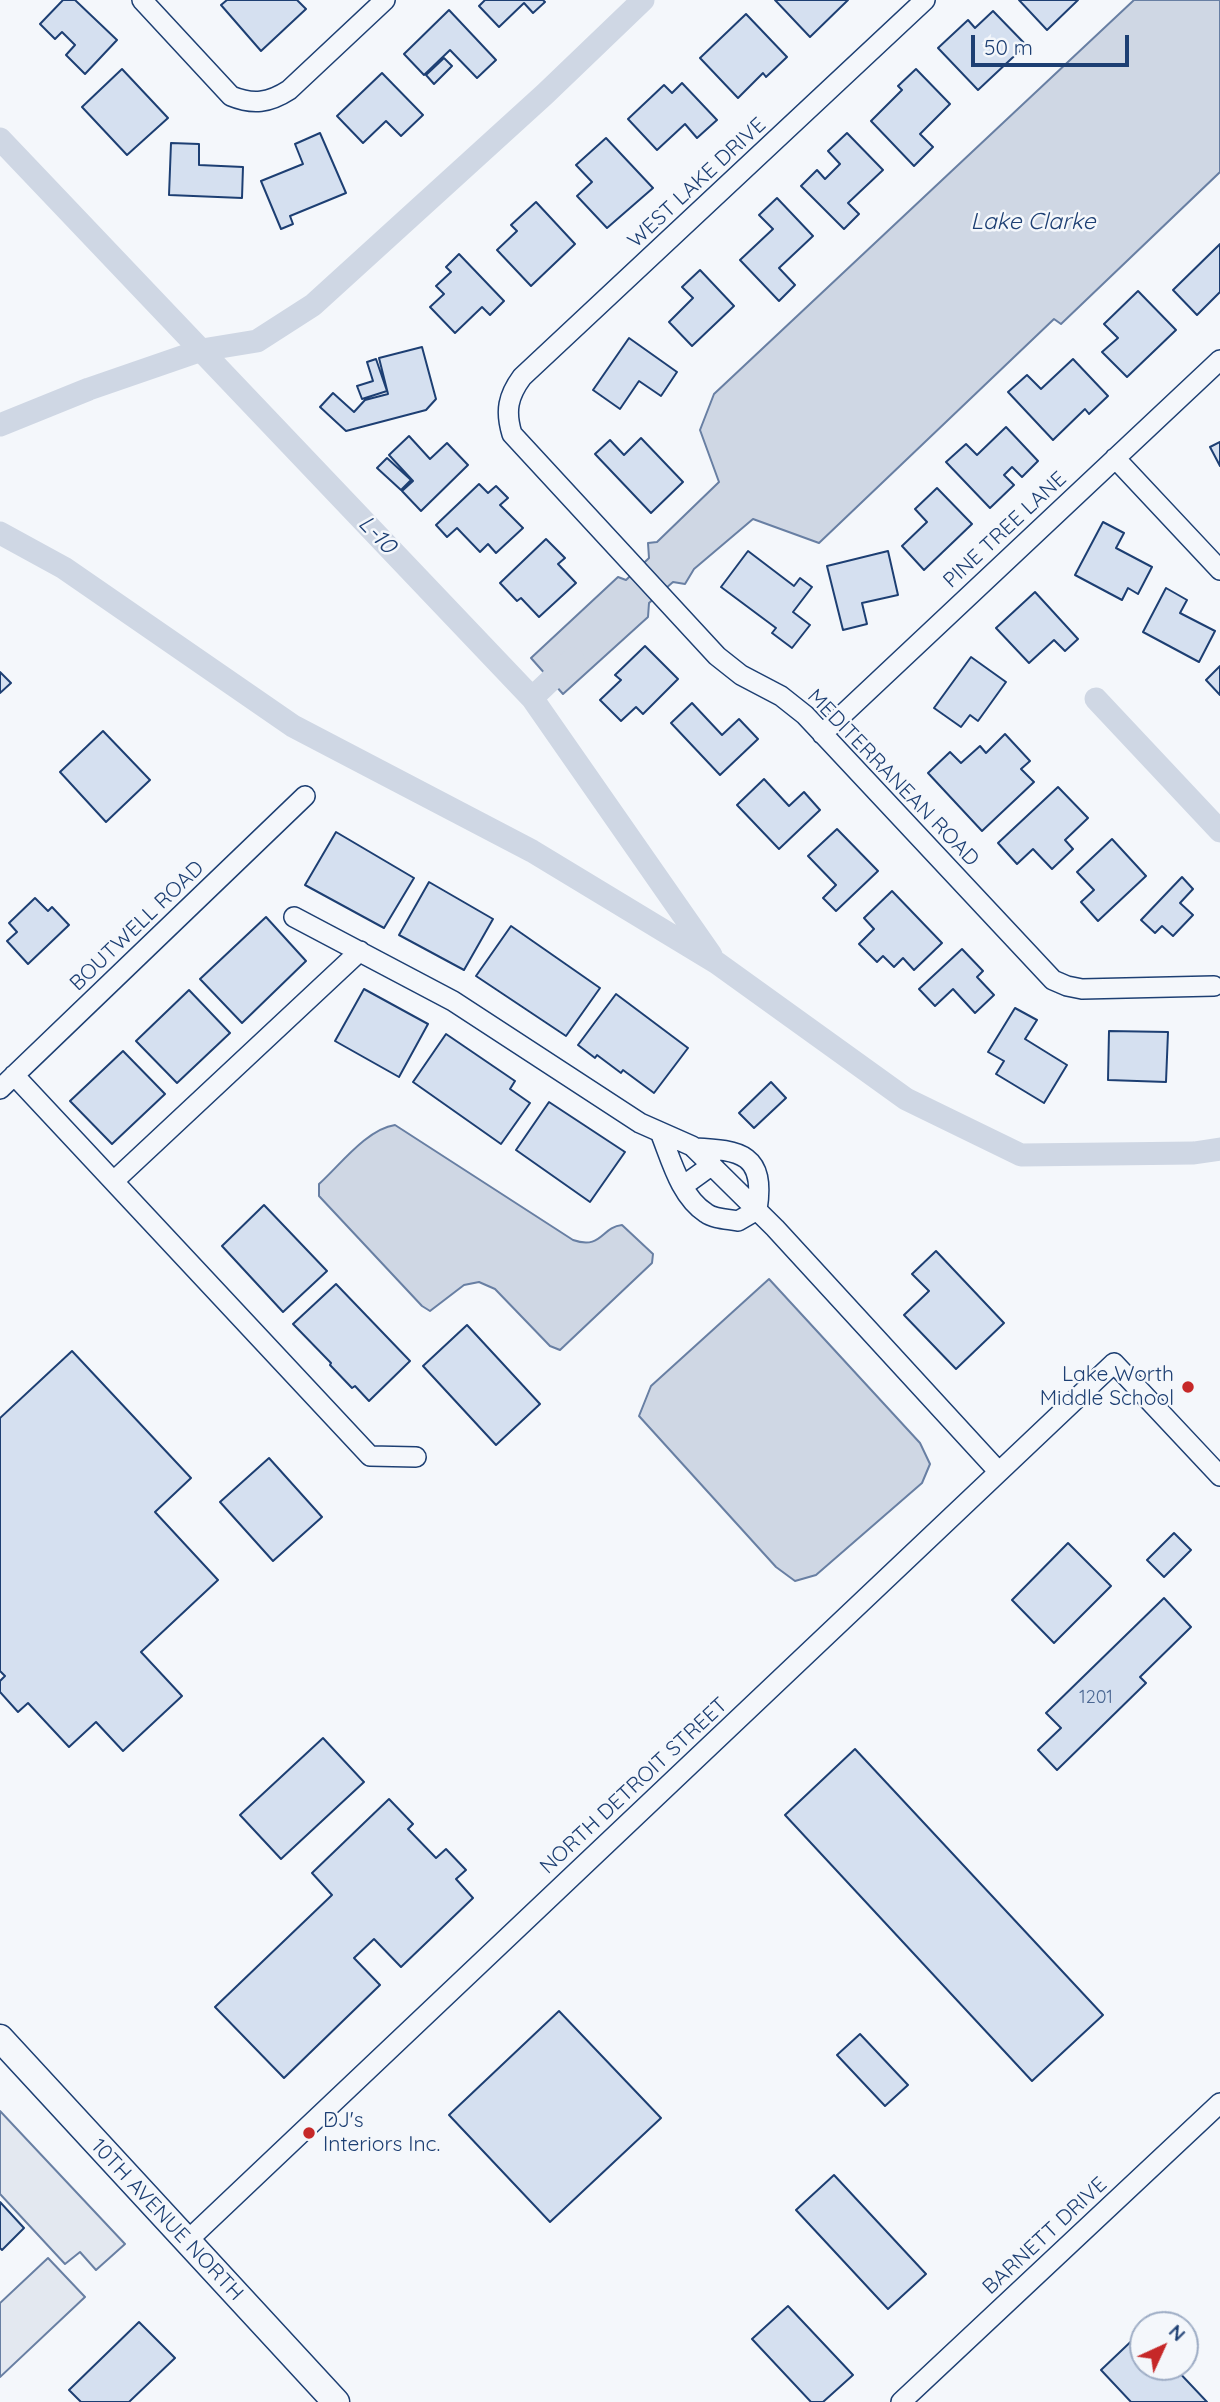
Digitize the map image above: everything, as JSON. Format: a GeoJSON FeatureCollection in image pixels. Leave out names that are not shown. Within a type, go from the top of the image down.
{"type":"FeatureCollection","features":[{"type":"Feature","properties":{"kind":"street"},"geometry":{"type":"LineString","coordinates":[[142,0],[231,96],[253,102],[275,99],[289,90],[385,0]]}},
{"type":"Feature","properties":{"kind":"street","name":"WEST LAKE DRIVE"},"geometry":{"type":"LineString","coordinates":[[508,404],[522,377],[925,0]]}},
{"type":"Feature","properties":{"kind":"street","name":"PINE TREE LANE"},"geometry":{"type":"LineString","coordinates":[[822,734],[1220,360]]}},
{"type":"Feature","properties":{"kind":"street","name":"MEDITERRANEAN ROAD"},"geometry":{"type":"LineString","coordinates":[[508,404],[512,434],[728,666],[782,696],[822,734],[1053,980],[1082,989],[1214,986]]}},
{"type":"Feature","properties":{"kind":"street"},"geometry":{"type":"LineString","coordinates":[[1115,458],[1220,570]]}},
{"type":"Feature","properties":{"kind":"street","name":"BOUTWELL ROAD"},"geometry":{"type":"LineString","coordinates":[[4,1084],[305,796]]}},
{"type":"Feature","properties":{"kind":"street"},"geometry":{"type":"LineString","coordinates":[[294,916],[453,1001],[640,1123],[694,1148],[757,1210],[999,1472]]}},
{"type":"Feature","properties":{"kind":"street"},"geometry":{"type":"LineString","coordinates":[[115,1181],[360,951]]}},
{"type":"Feature","properties":{"kind":"street"},"geometry":{"type":"LineString","coordinates":[[4,1084],[115,1181],[370,1456],[416,1457]]}},
{"type":"Feature","properties":{"kind":"street"},"geometry":{"type":"LineString","coordinates":[[660,1132],[683,1186],[707,1215],[738,1221],[757,1210],[759,1199],[756,1169],[747,1159],[732,1150],[694,1148]]}},
{"type":"Feature","properties":{"kind":"street"},"geometry":{"type":"LineString","coordinates":[[683,1186],[712,1165]]}},
{"type":"Feature","properties":{"kind":"street","name":"NORTH DETROIT STREET"},"geometry":{"type":"LineString","coordinates":[[186,2242],[1114,1363],[1220,1476]]}},
{"type":"Feature","properties":{"kind":"street","name":"10TH AVENUE NORTH"},"geometry":{"type":"LineString","coordinates":[[0,2038],[336,2402]]}},
{"type":"Feature","properties":{"kind":"street","name":"BARNETT DRIVE"},"geometry":{"type":"LineString","coordinates":[[901,2402],[1220,2103]]}},
{"type":"Feature","properties":{"kind":"shaded area"},"geometry":{"type":"Polygon","coordinates":[[[0,2111],[125,2244],[96,2270],[80,2252],[65,2264],[0,2194],[0,2111]]]}},
{"type":"Feature","properties":{"kind":"shaded area"},"geometry":{"type":"Polygon","coordinates":[[[48,2258],[85,2297],[0,2377],[0,2303],[48,2258]]]}},
{"type":"Feature","properties":{"kind":"water","name":"Lake Clarke"},"geometry":{"type":"Polygon","coordinates":[[[1134,0],[1220,0],[1220,172],[1061,324],[1054,319],[819,543],[753,519],[694,569],[685,584],[673,582],[649,603],[648,617],[563,694],[531,658],[618,577],[626,580],[649,558],[648,543],[657,542],[719,482],[700,430],[714,394],[1134,0]]]}},
{"type":"Feature","properties":{"kind":"water"},"geometry":{"type":"Polygon","coordinates":[[[395,1125],[573,1240],[590,1242],[622,1225],[653,1254],[652,1263],[560,1350],[550,1346],[495,1289],[479,1282],[464,1285],[430,1311],[422,1306],[319,1196],[319,1184],[354,1149],[374,1133],[395,1125]]]}},
{"type":"Feature","properties":{"kind":"water"},"geometry":{"type":"Polygon","coordinates":[[[769,1279],[920,1443],[930,1464],[922,1483],[816,1575],[795,1581],[776,1567],[639,1416],[651,1386],[769,1279]]]}},
{"type":"Feature","properties":{"kind":"building"},"geometry":{"type":"Polygon","coordinates":[[[63,0],[75,0],[117,40],[85,74],[66,55],[75,45],[62,32],[55,39],[40,24],[63,0]]]}},
{"type":"Feature","properties":{"kind":"building"},"geometry":{"type":"Polygon","coordinates":[[[227,0],[297,0],[306,9],[261,51],[221,5],[227,0]]]}},
{"type":"Feature","properties":{"kind":"building"},"geometry":{"type":"Polygon","coordinates":[[[485,0],[545,2],[533,13],[524,3],[499,27],[479,6],[485,0]]]}},
{"type":"Feature","properties":{"kind":"building"},"geometry":{"type":"Polygon","coordinates":[[[775,0],[848,0],[810,37],[775,0]]]}},
{"type":"Feature","properties":{"kind":"building"},"geometry":{"type":"Polygon","coordinates":[[[1019,0],[1078,0],[1047,30],[1019,0]]]}},
{"type":"Feature","properties":{"kind":"building"},"geometry":{"type":"Polygon","coordinates":[[[449,10],[496,60],[477,78],[450,50],[424,75],[404,54],[449,10]]]}},
{"type":"Feature","properties":{"kind":"building"},"geometry":{"type":"Polygon","coordinates":[[[993,11],[1026,45],[978,90],[938,48],[968,20],[975,28],[993,11]]]}},
{"type":"Feature","properties":{"kind":"building"},"geometry":{"type":"Polygon","coordinates":[[[746,14],[787,57],[766,77],[763,73],[738,98],[700,58],[746,14]]]}},
{"type":"Feature","properties":{"kind":"building"},"geometry":{"type":"Polygon","coordinates":[[[444,58],[452,66],[434,84],[426,75],[444,58]]]}},
{"type":"Feature","properties":{"kind":"building"},"geometry":{"type":"Polygon","coordinates":[[[122,69],[168,118],[127,155],[82,107],[122,69]]]}},
{"type":"Feature","properties":{"kind":"building"},"geometry":{"type":"Polygon","coordinates":[[[916,69],[950,104],[920,134],[933,147],[914,166],[871,121],[902,90],[898,86],[916,69]]]}},
{"type":"Feature","properties":{"kind":"building"},"geometry":{"type":"Polygon","coordinates":[[[382,73],[423,115],[401,136],[386,121],[363,143],[337,116],[382,73]]]}},
{"type":"Feature","properties":{"kind":"building"},"geometry":{"type":"Polygon","coordinates":[[[682,83],[717,120],[697,138],[685,124],[657,150],[628,119],[664,85],[672,93],[682,83]]]}},
{"type":"Feature","properties":{"kind":"building"},"geometry":{"type":"Polygon","coordinates":[[[320,133],[346,193],[290,216],[293,224],[281,229],[261,181],[303,164],[295,144],[320,133]]]}},
{"type":"Feature","properties":{"kind":"building"},"geometry":{"type":"Polygon","coordinates":[[[847,133],[883,170],[848,203],[859,214],[844,229],[801,186],[817,170],[825,179],[840,164],[828,151],[847,133]]]}},
{"type":"Feature","properties":{"kind":"building"},"geometry":{"type":"Polygon","coordinates":[[[606,138],[653,188],[607,228],[577,196],[592,182],[576,165],[606,138]]]}},
{"type":"Feature","properties":{"kind":"building"},"geometry":{"type":"Polygon","coordinates":[[[171,143],[199,144],[199,165],[243,167],[242,198],[169,195],[171,143]]]}},
{"type":"Feature","properties":{"kind":"building"},"geometry":{"type":"Polygon","coordinates":[[[777,198],[813,236],[779,268],[795,285],[779,301],[740,260],[773,229],[759,215],[777,198]]]}},
{"type":"Feature","properties":{"kind":"building"},"geometry":{"type":"Polygon","coordinates":[[[536,202],[575,244],[531,286],[497,250],[517,231],[511,225],[536,202]]]}},
{"type":"Feature","properties":{"kind":"building"},"geometry":{"type":"Polygon","coordinates":[[[1220,244],[1220,292],[1197,315],[1173,290],[1220,244]]]}},
{"type":"Feature","properties":{"kind":"building"},"geometry":{"type":"Polygon","coordinates":[[[459,254],[504,301],[490,315],[482,307],[455,333],[430,307],[444,294],[436,286],[451,272],[446,267],[459,254]]]}},
{"type":"Feature","properties":{"kind":"building"},"geometry":{"type":"Polygon","coordinates":[[[700,270],[734,306],[692,346],[669,322],[693,298],[682,287],[700,270]]]}},
{"type":"Feature","properties":{"kind":"building"},"geometry":{"type":"Polygon","coordinates":[[[1138,291],[1176,330],[1127,377],[1102,352],[1118,338],[1104,324],[1138,291]]]}},
{"type":"Feature","properties":{"kind":"building"},"geometry":{"type":"Polygon","coordinates":[[[629,338],[677,372],[661,396],[639,381],[620,409],[593,390],[629,338]]]}},
{"type":"Feature","properties":{"kind":"building"},"geometry":{"type":"Polygon","coordinates":[[[422,347],[436,399],[426,410],[346,431],[320,407],[333,393],[354,412],[365,400],[388,394],[379,358],[422,347]]]}},
{"type":"Feature","properties":{"kind":"building"},"geometry":{"type":"Polygon","coordinates":[[[376,359],[387,391],[362,399],[357,386],[373,381],[367,362],[376,359]]]}},
{"type":"Feature","properties":{"kind":"building"},"geometry":{"type":"Polygon","coordinates":[[[1073,359],[1108,396],[1089,414],[1085,409],[1053,440],[1008,392],[1027,375],[1041,389],[1073,359]]]}},
{"type":"Feature","properties":{"kind":"building"},"geometry":{"type":"Polygon","coordinates":[[[1006,427],[1038,461],[1022,477],[1012,467],[1004,475],[1014,485],[990,508],[946,462],[966,444],[977,455],[1006,427]]]}},
{"type":"Feature","properties":{"kind":"building"},"geometry":{"type":"Polygon","coordinates":[[[409,436],[430,459],[447,443],[468,465],[421,511],[402,491],[413,481],[389,455],[409,436]]]}},
{"type":"Feature","properties":{"kind":"building"},"geometry":{"type":"Polygon","coordinates":[[[641,438],[683,482],[651,513],[595,454],[610,440],[624,455],[641,438]]]}},
{"type":"Feature","properties":{"kind":"building"},"geometry":{"type":"Polygon","coordinates":[[[1220,442],[1220,466],[1210,447],[1220,442]]]}},
{"type":"Feature","properties":{"kind":"building"},"geometry":{"type":"Polygon","coordinates":[[[387,458],[411,480],[401,490],[377,468],[387,458]]]}},
{"type":"Feature","properties":{"kind":"building"},"geometry":{"type":"Polygon","coordinates":[[[479,484],[488,493],[496,486],[508,498],[500,505],[523,528],[496,553],[488,544],[480,552],[457,528],[447,537],[436,525],[479,484]]]}},
{"type":"Feature","properties":{"kind":"building"},"geometry":{"type":"Polygon","coordinates":[[[937,488],[972,524],[924,570],[902,546],[927,522],[915,509],[937,488]]]}},
{"type":"Feature","properties":{"kind":"building"},"geometry":{"type":"Polygon","coordinates":[[[1103,522],[1124,533],[1116,548],[1152,567],[1138,594],[1128,588],[1122,600],[1075,575],[1103,522]]]}},
{"type":"Feature","properties":{"kind":"building"},"geometry":{"type":"Polygon","coordinates":[[[546,539],[565,558],[558,564],[576,583],[539,617],[521,598],[517,601],[500,583],[546,539]]]}},
{"type":"Feature","properties":{"kind":"building"},"geometry":{"type":"Polygon","coordinates":[[[748,551],[794,586],[800,578],[812,587],[793,612],[810,625],[792,648],[772,633],[776,628],[721,587],[748,551]]]}},
{"type":"Feature","properties":{"kind":"building"},"geometry":{"type":"Polygon","coordinates":[[[888,551],[898,595],[862,603],[867,624],[843,630],[827,566],[888,551]]]}},
{"type":"Feature","properties":{"kind":"building"},"geometry":{"type":"Polygon","coordinates":[[[1166,588],[1187,600],[1180,613],[1215,631],[1199,662],[1143,632],[1166,588]]]}},
{"type":"Feature","properties":{"kind":"building"},"geometry":{"type":"Polygon","coordinates":[[[1035,592],[1078,639],[1065,651],[1054,640],[1029,663],[996,628],[1035,592]]]}},
{"type":"Feature","properties":{"kind":"building"},"geometry":{"type":"Polygon","coordinates":[[[645,646],[678,679],[643,714],[636,707],[621,721],[600,700],[621,680],[615,675],[645,646]]]}},
{"type":"Feature","properties":{"kind":"building"},"geometry":{"type":"Polygon","coordinates":[[[971,657],[1006,682],[978,721],[970,715],[961,727],[934,708],[971,657]]]}},
{"type":"Feature","properties":{"kind":"building"},"geometry":{"type":"Polygon","coordinates":[[[1220,666],[1220,695],[1206,680],[1220,666]]]}},
{"type":"Feature","properties":{"kind":"building"},"geometry":{"type":"Polygon","coordinates":[[[0,672],[11,683],[0,693],[0,672]]]}},
{"type":"Feature","properties":{"kind":"building"},"geometry":{"type":"Polygon","coordinates":[[[692,703],[722,735],[739,719],[758,739],[720,775],[671,723],[692,703]]]}},
{"type":"Feature","properties":{"kind":"building"},"geometry":{"type":"Polygon","coordinates":[[[103,731],[150,780],[106,822],[60,772],[103,731]]]}},
{"type":"Feature","properties":{"kind":"building"},"geometry":{"type":"Polygon","coordinates":[[[1005,734],[1030,761],[1021,769],[1034,782],[982,831],[928,773],[950,752],[961,763],[980,746],[986,753],[1005,734]]]}},
{"type":"Feature","properties":{"kind":"building"},"geometry":{"type":"Polygon","coordinates":[[[764,779],[789,806],[804,792],[820,810],[779,849],[737,805],[764,779]]]}},
{"type":"Feature","properties":{"kind":"building"},"geometry":{"type":"Polygon","coordinates":[[[1058,787],[1088,818],[1065,840],[1073,849],[1052,869],[1033,849],[1017,864],[998,843],[1058,787]]]}},
{"type":"Feature","properties":{"kind":"building"},"geometry":{"type":"Polygon","coordinates":[[[837,829],[878,871],[836,911],[823,898],[836,885],[808,856],[837,829]]]}},
{"type":"Feature","properties":{"kind":"building"},"geometry":{"type":"Polygon","coordinates":[[[336,832],[414,878],[384,928],[305,885],[336,832]]]}},
{"type":"Feature","properties":{"kind":"building"},"geometry":{"type":"Polygon","coordinates":[[[1112,839],[1146,876],[1098,921],[1081,902],[1094,890],[1077,872],[1112,839]]]}},
{"type":"Feature","properties":{"kind":"building"},"geometry":{"type":"Polygon","coordinates":[[[1182,877],[1193,889],[1180,903],[1193,915],[1173,936],[1162,926],[1155,933],[1141,920],[1182,877]]]}},
{"type":"Feature","properties":{"kind":"building"},"geometry":{"type":"Polygon","coordinates":[[[429,882],[493,919],[464,970],[399,935],[429,882]]]}},
{"type":"Feature","properties":{"kind":"building"},"geometry":{"type":"Polygon","coordinates":[[[892,891],[942,943],[914,970],[903,958],[894,967],[883,956],[877,962],[859,944],[874,929],[864,918],[892,891]]]}},
{"type":"Feature","properties":{"kind":"building"},"geometry":{"type":"Polygon","coordinates":[[[35,898],[48,911],[52,907],[69,925],[28,964],[7,941],[17,932],[9,923],[35,898]]]}},
{"type":"Feature","properties":{"kind":"building"},"geometry":{"type":"Polygon","coordinates":[[[266,917],[306,961],[242,1023],[200,979],[266,917]]]}},
{"type":"Feature","properties":{"kind":"building"},"geometry":{"type":"Polygon","coordinates":[[[511,926],[600,988],[566,1036],[476,976],[511,926]]]}},
{"type":"Feature","properties":{"kind":"building"},"geometry":{"type":"Polygon","coordinates":[[[962,949],[983,971],[977,977],[994,995],[975,1013],[953,989],[935,1006],[919,989],[962,949]]]}},
{"type":"Feature","properties":{"kind":"building"},"geometry":{"type":"Polygon","coordinates":[[[364,989],[428,1024],[399,1077],[335,1041],[364,989]]]}},
{"type":"Feature","properties":{"kind":"building"},"geometry":{"type":"Polygon","coordinates":[[[189,990],[230,1033],[177,1083],[136,1041],[189,990]]]}},
{"type":"Feature","properties":{"kind":"building"},"geometry":{"type":"Polygon","coordinates":[[[616,994],[688,1048],[654,1093],[623,1070],[621,1073],[578,1045],[616,994]]]}},
{"type":"Feature","properties":{"kind":"building"},"geometry":{"type":"Polygon","coordinates":[[[1015,1008],[1037,1020],[1025,1039],[1067,1065],[1044,1103],[996,1074],[1004,1061],[988,1052],[1015,1008]]]}},
{"type":"Feature","properties":{"kind":"building"},"geometry":{"type":"Polygon","coordinates":[[[1109,1031],[1168,1032],[1166,1082],[1108,1080],[1109,1031]]]}},
{"type":"Feature","properties":{"kind":"building"},"geometry":{"type":"Polygon","coordinates":[[[446,1034],[515,1081],[510,1089],[530,1103],[501,1144],[413,1082],[446,1034]]]}},
{"type":"Feature","properties":{"kind":"building"},"geometry":{"type":"Polygon","coordinates":[[[123,1051],[165,1094],[112,1144],[70,1101],[123,1051]]]}},
{"type":"Feature","properties":{"kind":"building"},"geometry":{"type":"Polygon","coordinates":[[[771,1082],[786,1098],[754,1128],[739,1113],[771,1082]]]}},
{"type":"Feature","properties":{"kind":"building"},"geometry":{"type":"Polygon","coordinates":[[[549,1102],[625,1152],[590,1202],[516,1150],[549,1102]]]}},
{"type":"Feature","properties":{"kind":"building"},"geometry":{"type":"Polygon","coordinates":[[[264,1205],[327,1271],[283,1312],[222,1246],[264,1205]]]}},
{"type":"Feature","properties":{"kind":"building"},"geometry":{"type":"Polygon","coordinates":[[[936,1251],[1004,1323],[956,1369],[904,1315],[929,1291],[912,1274],[936,1251]]]}},
{"type":"Feature","properties":{"kind":"building"},"geometry":{"type":"Polygon","coordinates":[[[336,1284],[410,1361],[369,1401],[355,1386],[352,1388],[293,1324],[336,1284]]]}},
{"type":"Feature","properties":{"kind":"building"},"geometry":{"type":"Polygon","coordinates":[[[467,1325],[540,1404],[496,1445],[423,1366],[467,1325]]]}},
{"type":"Feature","properties":{"kind":"building"},"geometry":{"type":"Polygon","coordinates":[[[72,1351],[191,1478],[155,1512],[218,1580],[141,1652],[182,1696],[123,1751],[96,1722],[69,1747],[28,1703],[18,1712],[0,1692],[0,1681],[5,1676],[0,1671],[0,1418],[72,1351]]]}},
{"type":"Feature","properties":{"kind":"building"},"geometry":{"type":"Polygon","coordinates":[[[269,1458],[322,1517],[273,1561],[220,1502],[269,1458]]]}},
{"type":"Feature","properties":{"kind":"building"},"geometry":{"type":"Polygon","coordinates":[[[1174,1533],[1191,1550],[1164,1577],[1147,1560],[1174,1533]]]}},
{"type":"Feature","properties":{"kind":"building"},"geometry":{"type":"Polygon","coordinates":[[[1068,1543],[1111,1586],[1054,1643],[1012,1600],[1068,1543]]]}},
{"type":"Feature","properties":{"kind":"building"},"geometry":{"type":"Polygon","coordinates":[[[1164,1598],[1191,1627],[1140,1677],[1146,1683],[1057,1770],[1038,1750],[1061,1728],[1046,1713],[1164,1598]]]}},
{"type":"Feature","properties":{"kind":"building"},"geometry":{"type":"Polygon","coordinates":[[[323,1738],[364,1782],[281,1859],[240,1815],[323,1738]]]}},
{"type":"Feature","properties":{"kind":"building"},"geometry":{"type":"Polygon","coordinates":[[[855,1749],[1103,2015],[1032,2081],[785,1815],[855,1749]]]}},
{"type":"Feature","properties":{"kind":"building"},"geometry":{"type":"Polygon","coordinates":[[[389,1799],[413,1824],[408,1829],[436,1858],[446,1849],[466,1870],[456,1879],[473,1898],[401,1967],[374,1939],[354,1958],[380,1985],[284,2078],[215,2007],[332,1895],[312,1873],[389,1799]]]}},
{"type":"Feature","properties":{"kind":"building"},"geometry":{"type":"Polygon","coordinates":[[[559,2011],[661,2118],[550,2222],[449,2115],[559,2011]]]}},
{"type":"Feature","properties":{"kind":"building"},"geometry":{"type":"Polygon","coordinates":[[[860,2034],[908,2085],[885,2106],[837,2055],[860,2034]]]}},
{"type":"Feature","properties":{"kind":"building"},"geometry":{"type":"Polygon","coordinates":[[[834,2175],[926,2274],[888,2309],[796,2210],[834,2175]]]}},
{"type":"Feature","properties":{"kind":"building"},"geometry":{"type":"Polygon","coordinates":[[[0,2202],[24,2228],[2,2250],[0,2248],[0,2202]]]}},
{"type":"Feature","properties":{"kind":"building"},"geometry":{"type":"Polygon","coordinates":[[[788,2306],[853,2375],[823,2402],[811,2402],[752,2339],[788,2306]]]}},
{"type":"Feature","properties":{"kind":"building"},"geometry":{"type":"Polygon","coordinates":[[[139,2322],[175,2358],[129,2402],[81,2402],[69,2390],[139,2322]]]}},
{"type":"Feature","properties":{"kind":"building"},"geometry":{"type":"Polygon","coordinates":[[[1129,2343],[1129,2381],[1187,2381],[1207,2402],[1131,2402],[1101,2370],[1129,2343]]]}},
{"type":"Feature","properties":{"kind":"waterway"},"geometry":{"type":"LineString","coordinates":[[0,425],[89,389],[202,350],[257,341],[313,305],[545,94],[643,0]]}},
{"type":"Feature","properties":{"kind":"waterway","name":"L-10"},"geometry":{"type":"LineString","coordinates":[[0,139],[532,698],[711,955]]}},
{"type":"Feature","properties":{"kind":"waterway"},"geometry":{"type":"LineString","coordinates":[[0,533],[64,568],[293,726],[532,851],[717,963],[906,1099],[1021,1155],[1194,1153],[1220,1149]]}},
{"type":"Feature","properties":{"kind":"waterway"},"geometry":{"type":"LineString","coordinates":[[532,698],[573,659]]}},
{"type":"Feature","properties":{"kind":"waterway"},"geometry":{"type":"LineString","coordinates":[[1096,699],[1220,831]]}},
{"type":"Feature","properties":{"kind":"place","name":"Lake Worth Middle School"},"geometry":{"type":"Point","coordinates":[1188,1387]}},
{"type":"Feature","properties":{"kind":"place","name":"DJ's Interiors Inc."},"geometry":{"type":"Point","coordinates":[309,2133]}}]}
